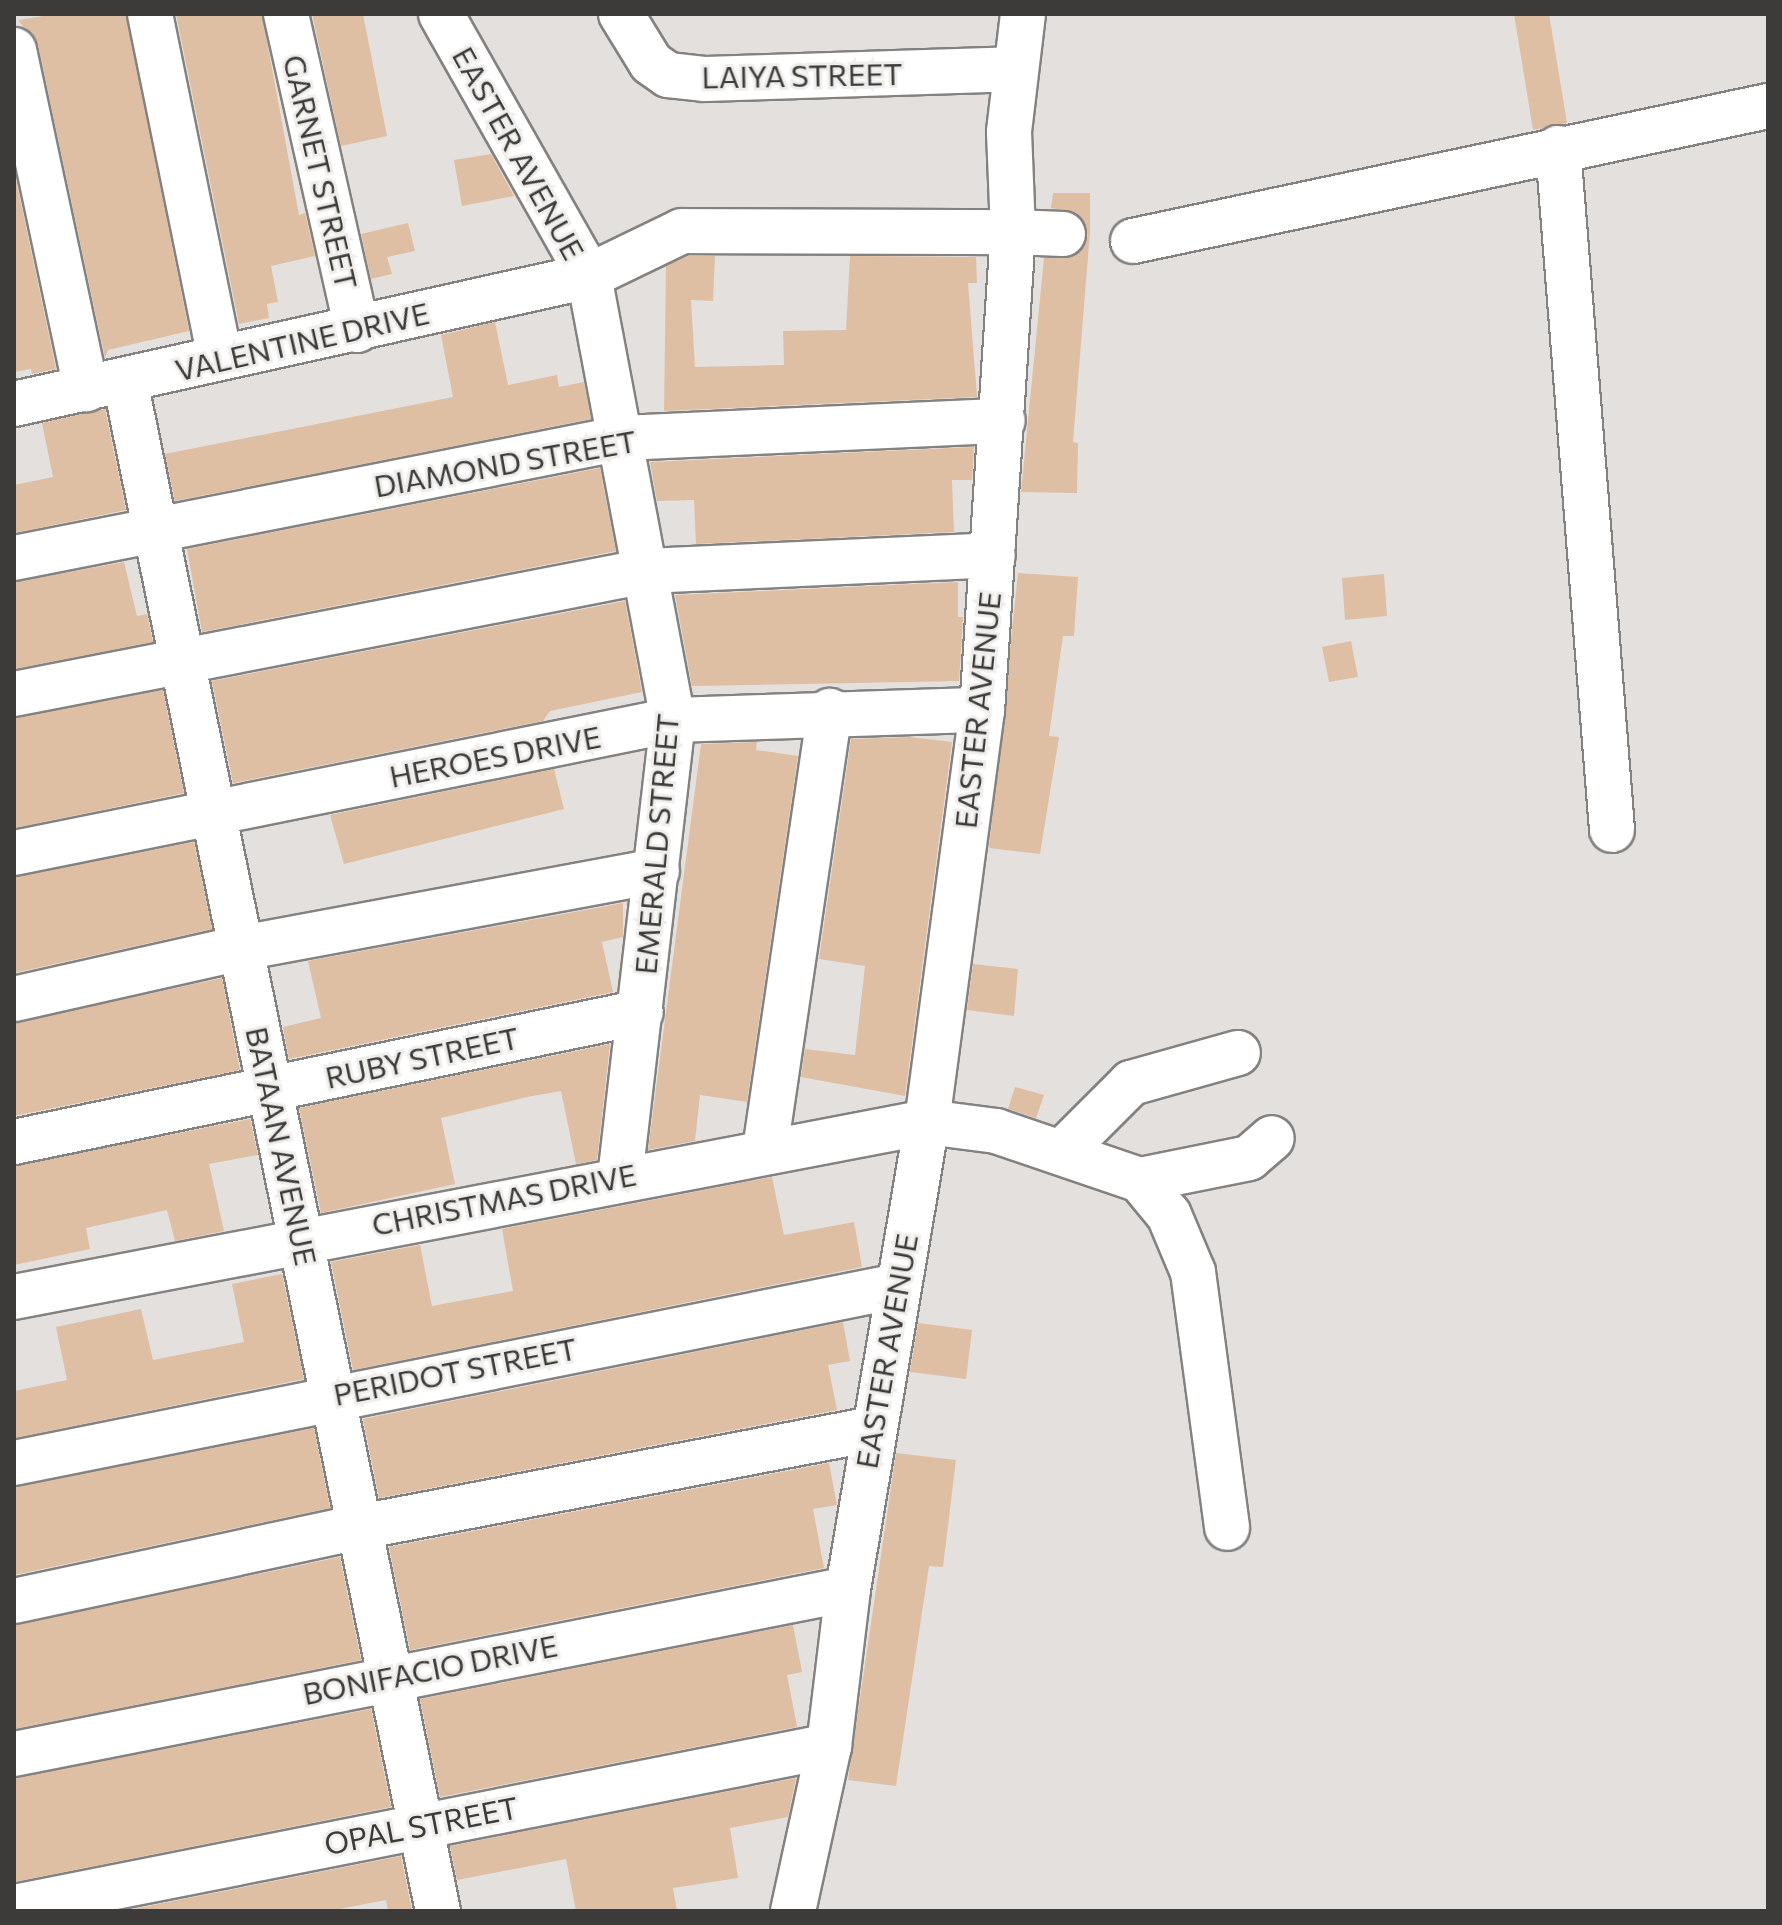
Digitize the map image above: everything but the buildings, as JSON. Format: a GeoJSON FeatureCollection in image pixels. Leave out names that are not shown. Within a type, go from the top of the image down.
{"type":"FeatureCollection","features":[{"type":"Feature","properties":{"kind":"street"},"geometry":{"type":"LineString","coordinates":[[150,14],[220,358]]}},
{"type":"Feature","properties":{"kind":"street","name":"GARNET STREET"},"geometry":{"type":"LineString","coordinates":[[286,14],[357,330]]}},
{"type":"Feature","properties":{"kind":"street","name":"EASTER AVENUE"},"geometry":{"type":"LineString","coordinates":[[441,14],[589,276],[682,231],[1013,232],[982,710],[927,1122],[873,1429],[848,1589],[829,1746],[793,1911]]}},
{"type":"Feature","properties":{"kind":"street","name":"LAIYA STREET"},"geometry":{"type":"LineString","coordinates":[[621,14],[651,63],[668,75],[1014,69]]}},
{"type":"Feature","properties":{"kind":"street"},"geometry":{"type":"LineString","coordinates":[[1023,14],[1014,69],[1013,232],[1063,234]]}},
{"type":"Feature","properties":{"kind":"street","name":"BATAAN AVENUE"},"geometry":{"type":"LineString","coordinates":[[14,50],[106,385],[158,528],[438,1911]]}},
{"type":"Feature","properties":{"kind":"street"},"geometry":{"type":"LineString","coordinates":[[1133,241],[1229,225],[1558,148],[1768,106]]}},
{"type":"Feature","properties":{"kind":"street"},"geometry":{"type":"LineString","coordinates":[[1558,148],[1612,830]]}},
{"type":"Feature","properties":{"kind":"street","name":"VALENTINE DRIVE"},"geometry":{"type":"LineString","coordinates":[[14,404],[589,276]]}},
{"type":"Feature","properties":{"kind":"street","name":"EMERALD STREET"},"geometry":{"type":"LineString","coordinates":[[589,276],[673,720],[620,1177]]}},
{"type":"Feature","properties":{"kind":"street","name":"DIAMOND STREET"},"geometry":{"type":"LineString","coordinates":[[14,558],[622,438],[1003,421]]}},
{"type":"Feature","properties":{"kind":"street"},"geometry":{"type":"LineString","coordinates":[[14,694],[646,571],[993,555]]}},
{"type":"Feature","properties":{"kind":"street","name":"HEROES DRIVE"},"geometry":{"type":"LineString","coordinates":[[14,853],[673,720],[830,711],[982,710]]}},
{"type":"Feature","properties":{"kind":"street"},"geometry":{"type":"LineString","coordinates":[[765,1150],[830,711]]}},
{"type":"Feature","properties":{"kind":"street"},"geometry":{"type":"LineString","coordinates":[[14,999],[241,948],[657,871]]}},
{"type":"Feature","properties":{"kind":"street","name":"RUBY STREET"},"geometry":{"type":"LineString","coordinates":[[14,1142],[641,1012]]}},
{"type":"Feature","properties":{"kind":"street"},"geometry":{"type":"LineString","coordinates":[[1062,1152],[1131,1083],[1238,1053]]}},
{"type":"Feature","properties":{"kind":"street","name":"CHRISTMAS DRIVE"},"geometry":{"type":"LineString","coordinates":[[14,1297],[301,1238],[927,1122],[996,1131],[1140,1180]]}},
{"type":"Feature","properties":{"kind":"street"},"geometry":{"type":"LineString","coordinates":[[1227,1528],[1193,1272],[1169,1215],[1140,1180],[1249,1158],[1272,1138]]}},
{"type":"Feature","properties":{"kind":"street","name":"PERIDOT STREET"},"geometry":{"type":"LineString","coordinates":[[14,1463],[332,1395],[897,1286]]}},
{"type":"Feature","properties":{"kind":"street"},"geometry":{"type":"LineString","coordinates":[[14,1601],[360,1527],[873,1429]]}},
{"type":"Feature","properties":{"kind":"street","name":"BONIFACIO DRIVE"},"geometry":{"type":"LineString","coordinates":[[14,1754],[391,1675],[848,1589]]}},
{"type":"Feature","properties":{"kind":"street","name":"OPAL STREET"},"geometry":{"type":"LineString","coordinates":[[14,1907],[419,1824],[829,1746]]}}]}
